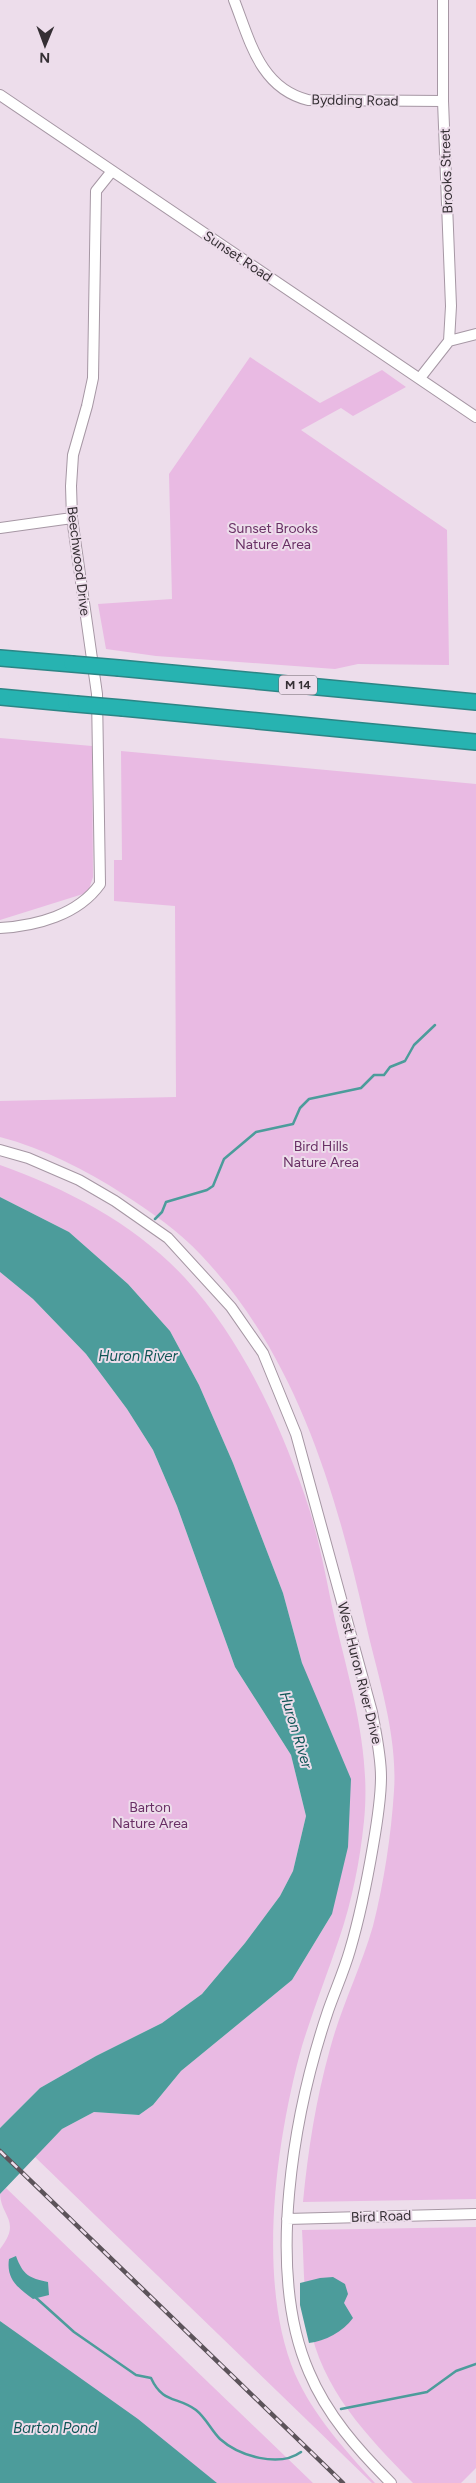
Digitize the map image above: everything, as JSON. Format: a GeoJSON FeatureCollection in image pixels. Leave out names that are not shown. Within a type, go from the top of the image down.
{"type":"FeatureCollection","features":[{"type":"Feature","properties":{"kind":"highway","name":"M 14"},"geometry":{"type":"LineString","coordinates":[[0,658],[476,702]]}},
{"type":"Feature","properties":{"kind":"highway"},"geometry":{"type":"LineString","coordinates":[[0,697],[476,742]]}},
{"type":"Feature","properties":{"kind":"street","name":"Bydding Road"},"geometry":{"type":"LineString","coordinates":[[234,0],[256,56],[269,78],[292,96],[308,100],[443,101]]}},
{"type":"Feature","properties":{"kind":"street","name":"Brooks Street"},"geometry":{"type":"LineString","coordinates":[[443,0],[443,101],[451,306],[449,341]]}},
{"type":"Feature","properties":{"kind":"street","name":"Sunset Road"},"geometry":{"type":"LineString","coordinates":[[0,95],[476,417]]}},
{"type":"Feature","properties":{"kind":"street","name":"Beechwood Drive"},"geometry":{"type":"LineString","coordinates":[[0,928],[24,927],[70,911],[91,896],[100,884],[97,694],[72,518],[73,455],[87,406],[92,378],[96,191],[112,171]]}},
{"type":"Feature","properties":{"kind":"street"},"geometry":{"type":"LineString","coordinates":[[420,378],[449,341],[476,334]]}},
{"type":"Feature","properties":{"kind":"street"},"geometry":{"type":"LineString","coordinates":[[0,528],[72,518]]}},
{"type":"Feature","properties":{"kind":"street","name":"West Huron River Drive"},"geometry":{"type":"LineString","coordinates":[[0,1150],[28,1158],[79,1180],[115,1201],[168,1238],[231,1307],[263,1353],[296,1434],[372,1712],[381,1778],[379,1811],[363,1901],[306,2086],[297,2131],[287,2219],[291,2307],[293,2324],[304,2359],[317,2388],[339,2424],[363,2454],[391,2483]]}},
{"type":"Feature","properties":{"kind":"street","name":"Bird Road"},"geometry":{"type":"LineString","coordinates":[[287,2219],[476,2214]]}},
{"type":"Feature","properties":{"kind":"green space","name":"Sunset Brooks Nature Area"},"geometry":{"type":"Polygon","coordinates":[[[250,357],[320,403],[382,370],[406,387],[353,416],[341,408],[301,430],[447,530],[449,665],[358,664],[335,669],[156,656],[106,649],[98,604],[172,599],[169,474],[250,357]]]}},
{"type":"Feature","properties":{"kind":"green space"},"geometry":{"type":"Polygon","coordinates":[[[0,738],[92,746],[93,877],[89,889],[83,894],[0,920],[0,738]]]}},
{"type":"Feature","properties":{"kind":"green space","name":"Bird Hills Nature Area"},"geometry":{"type":"Polygon","coordinates":[[[121,751],[476,784],[476,2199],[303,2202],[313,2125],[325,2068],[340,2018],[368,1942],[380,1893],[391,1825],[394,1770],[393,1748],[386,1704],[340,1522],[325,1473],[287,1380],[262,1336],[234,1294],[201,1255],[174,1230],[94,1176],[33,1147],[0,1137],[0,1101],[176,1097],[175,906],[114,901],[114,860],[122,860],[121,751]]]}},
{"type":"Feature","properties":{"kind":"green space"},"geometry":{"type":"Polygon","coordinates":[[[0,1165],[51,1185],[123,1225],[145,1241],[185,1278],[224,1327],[256,1381],[283,1438],[314,1526],[358,1720],[365,1770],[364,1821],[352,1896],[302,2046],[284,2124],[274,2211],[273,2255],[276,2297],[283,2337],[295,2374],[320,2418],[375,2483],[372,2483],[35,2157],[62,2129],[94,2112],[139,2115],[153,2105],[181,2071],[292,1980],[332,1914],[302,1663],[283,1593],[233,1463],[199,1385],[170,1331],[128,1284],[69,1232],[0,1197],[0,1165]]]}},
{"type":"Feature","properties":{"kind":"green space","name":"Barton Nature Area"},"geometry":{"type":"Polygon","coordinates":[[[0,1272],[33,1299],[86,1354],[127,1409],[153,1450],[177,1506],[235,1667],[291,1755],[306,1816],[293,1871],[280,1896],[245,1943],[202,1994],[162,2023],[96,2056],[40,2088],[0,2128],[0,1272]]]}},
{"type":"Feature","properties":{"kind":"green space"},"geometry":{"type":"Polygon","coordinates":[[[6,2188],[313,2483],[217,2483],[0,2321],[0,2249],[6,2240],[10,2225],[1,2202],[0,2194],[6,2188]]]}},
{"type":"Feature","properties":{"kind":"green space"},"geometry":{"type":"Polygon","coordinates":[[[476,2227],[476,2468],[461,2483],[413,2483],[348,2410],[324,2369],[315,2346],[307,2311],[302,2230],[476,2227]]]}},
{"type":"Feature","properties":{"kind":"water","name":"Huron River"},"geometry":{"type":"Polygon","coordinates":[[[0,1197],[69,1232],[128,1284],[170,1331],[199,1385],[233,1463],[283,1593],[302,1663],[351,1779],[348,1847],[332,1914],[292,1980],[181,2071],[153,2105],[139,2115],[94,2112],[62,2129],[0,2194],[0,2128],[40,2088],[96,2056],[162,2023],[202,1994],[245,1943],[280,1896],[293,1871],[306,1816],[291,1755],[235,1667],[177,1506],[153,1450],[127,1409],[86,1354],[33,1299],[0,1272],[0,1197]]]}},
{"type":"Feature","properties":{"kind":"water"},"geometry":{"type":"Polygon","coordinates":[[[16,2256],[24,2272],[31,2277],[48,2282],[49,2295],[33,2299],[14,2282],[9,2272],[9,2259],[16,2256]]]}},
{"type":"Feature","properties":{"kind":"water"},"geometry":{"type":"Polygon","coordinates":[[[333,2277],[345,2284],[348,2294],[344,2303],[353,2318],[344,2328],[333,2335],[309,2343],[300,2305],[300,2283],[333,2277]]]}},
{"type":"Feature","properties":{"kind":"water","name":"Barton Pond"},"geometry":{"type":"Polygon","coordinates":[[[0,2321],[138,2419],[217,2483],[0,2483],[0,2321]]]}},
{"type":"Feature","properties":{"kind":"waterway"},"geometry":{"type":"LineString","coordinates":[[155,1219],[162,1212],[166,1202],[207,1190],[213,1186],[224,1159],[256,1132],[293,1124],[300,1108],[309,1099],[361,1088],[374,1075],[384,1075],[390,1067],[405,1061],[414,1045],[435,1025]]}},
{"type":"Feature","properties":{"kind":"waterway"},"geometry":{"type":"LineString","coordinates":[[34,2296],[74,2332],[136,2375],[151,2378],[160,2392],[166,2396],[196,2410],[220,2439],[228,2445],[259,2458],[282,2459],[292,2457],[301,2452]]}},
{"type":"Feature","properties":{"kind":"waterway"},"geometry":{"type":"LineString","coordinates":[[341,2409],[427,2392],[456,2371],[476,2364]]}},
{"type":"Feature","properties":{"kind":"railway"},"geometry":{"type":"LineString","coordinates":[[0,2151],[343,2483]]}}]}
